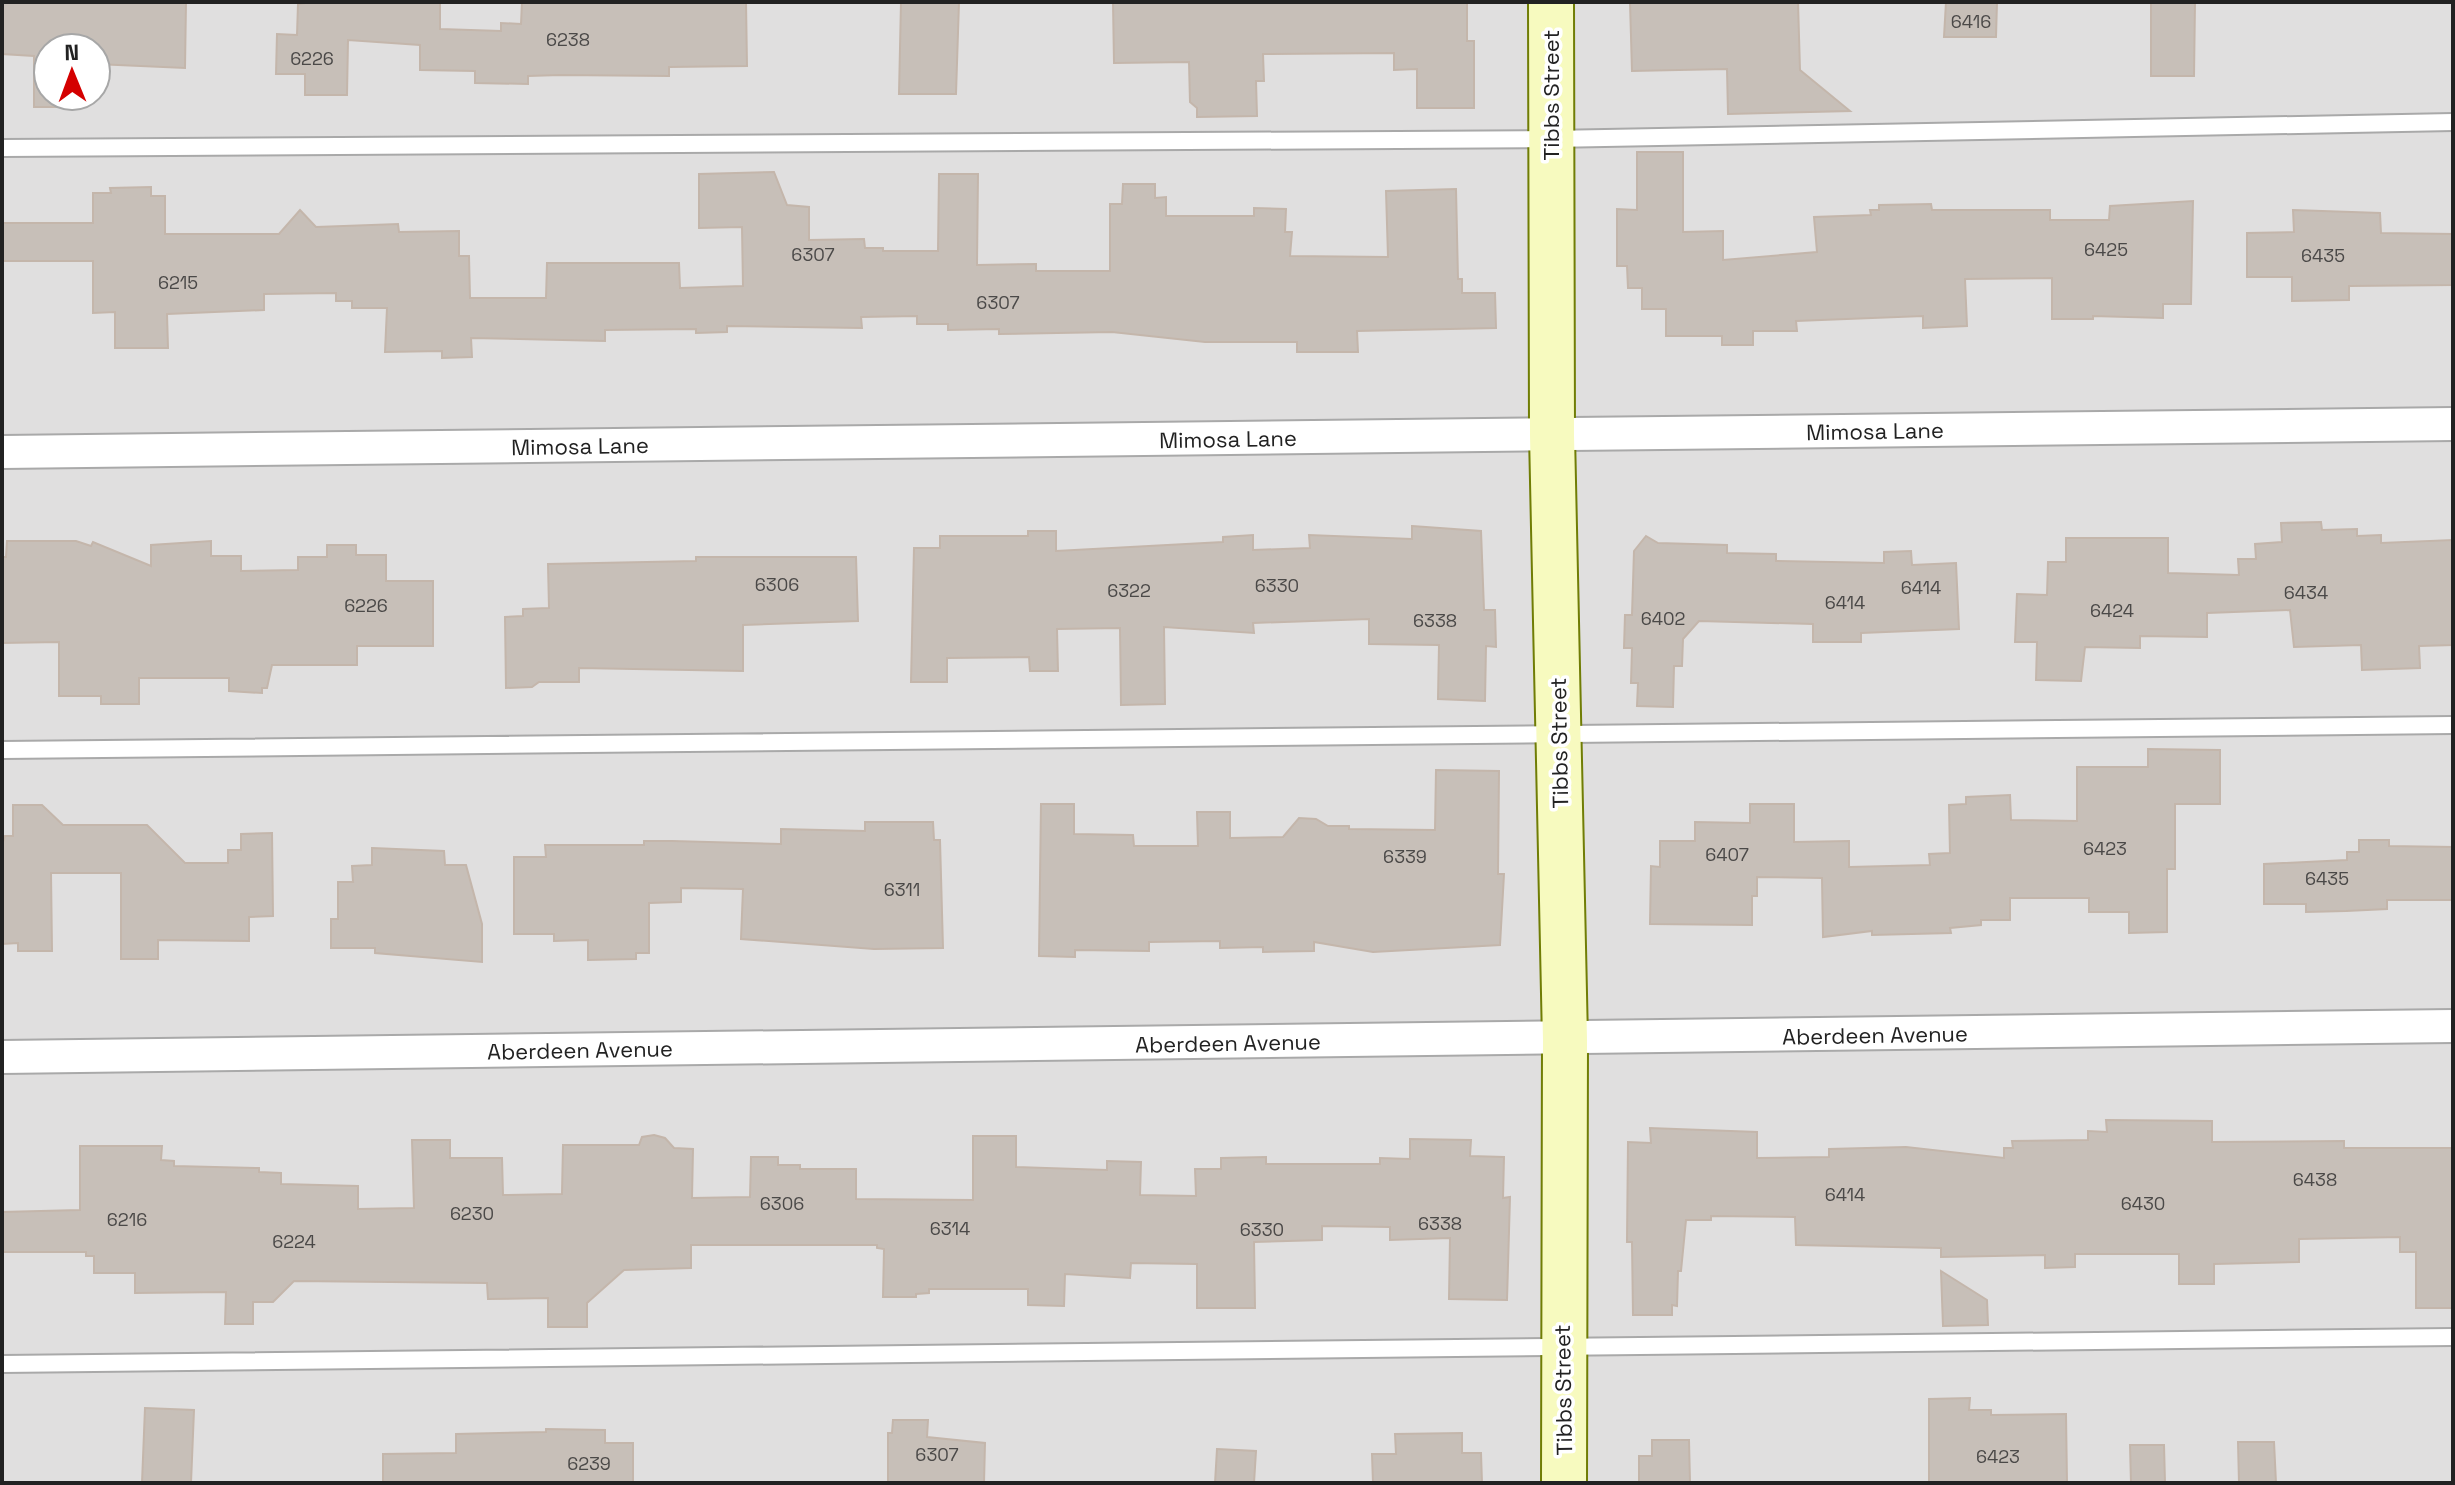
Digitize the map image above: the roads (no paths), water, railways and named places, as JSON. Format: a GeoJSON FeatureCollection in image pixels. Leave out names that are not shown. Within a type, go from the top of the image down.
{"type":"FeatureCollection","features":[{"type":"Feature","properties":{"kind":"street","name":"Tibbs Street"},"geometry":{"type":"LineString","coordinates":[[1551,2],[1552,435],[1565,1040],[1564,1483]]}},
{"type":"Feature","properties":{"kind":"street","name":"Mimosa Lane"},"geometry":{"type":"LineString","coordinates":[[2,452],[2453,424]]}},
{"type":"Feature","properties":{"kind":"street","name":"Aberdeen Avenue"},"geometry":{"type":"LineString","coordinates":[[2,1057],[1565,1040],[2453,1026]]}},
{"type":"Feature","properties":{"kind":"lane"},"geometry":{"type":"LineString","coordinates":[[2,148],[1551,139],[2453,122]]}},
{"type":"Feature","properties":{"kind":"lane"},"geometry":{"type":"LineString","coordinates":[[2,750],[2453,725]]}},
{"type":"Feature","properties":{"kind":"lane"},"geometry":{"type":"LineString","coordinates":[[2,1364],[2453,1337]]}}]}
